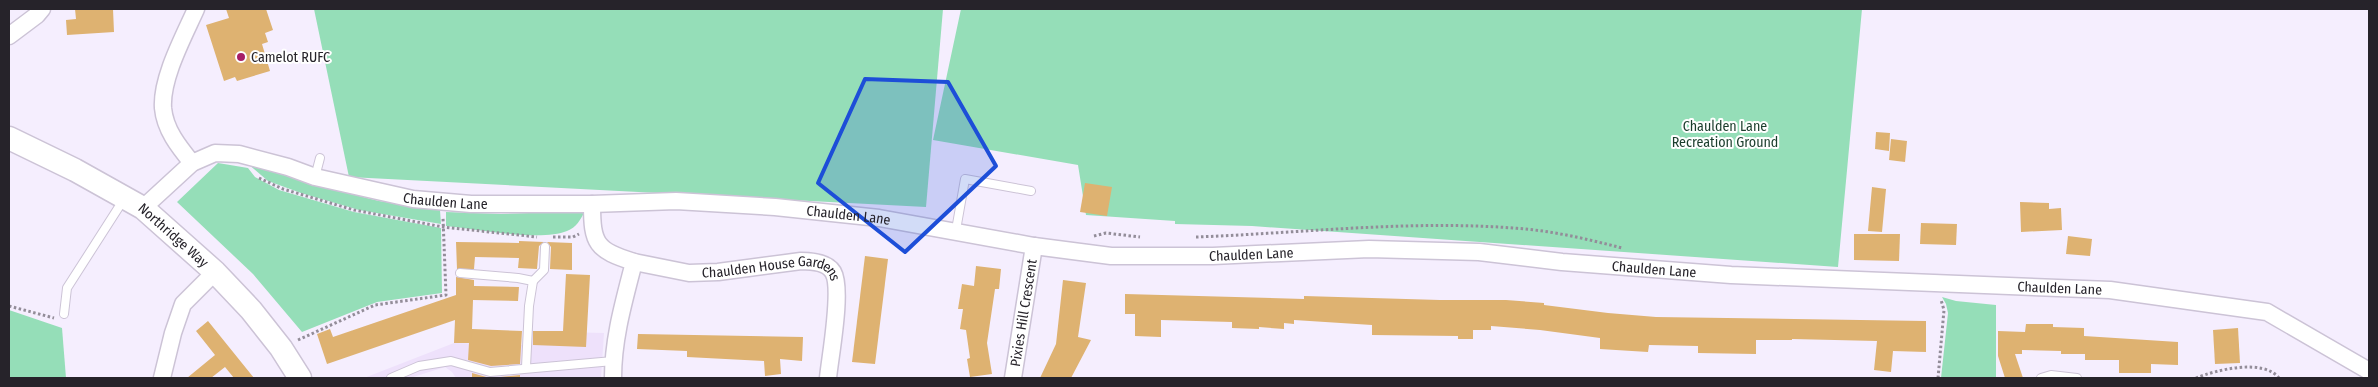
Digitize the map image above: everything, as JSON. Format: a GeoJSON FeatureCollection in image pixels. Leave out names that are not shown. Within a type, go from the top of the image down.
{"type":"FeatureCollection","features":[{"type":"Feature","properties":{"kind":"street"},"geometry":{"type":"LineString","coordinates":[[9,36],[42,9]]}},
{"type":"Feature","properties":{"kind":"street"},"geometry":{"type":"LineString","coordinates":[[192,163],[175,142],[163,107],[174,58],[196,9]]}},
{"type":"Feature","properties":{"kind":"street","name":"Northridge Way"},"geometry":{"type":"LineString","coordinates":[[9,138],[134,203],[214,272],[251,310],[281,348],[300,378]]}},
{"type":"Feature","properties":{"kind":"street","name":"Chaulden Lane"},"geometry":{"type":"LineString","coordinates":[[134,203],[192,163],[215,153],[239,154],[288,167],[315,177],[379,193],[442,202],[471,204],[592,204],[676,201],[775,207],[880,218],[956,230],[1034,246],[1110,256],[1213,256],[1369,249],[1479,252],[1562,262],[1731,275],[2110,290],[2267,312],[2369,371]]}},
{"type":"Feature","properties":{"kind":"street","name":"Chaulden House Gardens"},"geometry":{"type":"LineString","coordinates":[[592,204],[594,239],[601,248],[612,255],[634,262],[689,273],[718,272],[801,261],[815,261],[826,266],[833,272],[837,293],[828,378]]}},
{"type":"Feature","properties":{"kind":"street","name":"Pixies Hill Crescent"},"geometry":{"type":"LineString","coordinates":[[1013,378],[1034,246]]}},
{"type":"Feature","properties":{"kind":"street"},"geometry":{"type":"LineString","coordinates":[[613,378],[613,360],[619,322],[634,262]]}},
{"type":"Feature","properties":{"kind":"street"},"geometry":{"type":"LineString","coordinates":[[162,378],[183,304],[214,272]]}},
{"type":"Feature","properties":{"kind":"lane"},"geometry":{"type":"LineString","coordinates":[[315,177],[320,158]]}},
{"type":"Feature","properties":{"kind":"lane"},"geometry":{"type":"LineString","coordinates":[[956,230],[965,179],[1031,191]]}},
{"type":"Feature","properties":{"kind":"lane"},"geometry":{"type":"LineString","coordinates":[[64,314],[66,288],[134,203]]}},
{"type":"Feature","properties":{"kind":"lane"},"geometry":{"type":"LineString","coordinates":[[526,368],[529,306],[533,281],[544,270],[545,247]]}},
{"type":"Feature","properties":{"kind":"lane"},"geometry":{"type":"LineString","coordinates":[[460,272],[533,281]]}},
{"type":"Feature","properties":{"kind":"lane"},"geometry":{"type":"LineString","coordinates":[[391,378],[419,366],[451,360],[490,372],[613,360]]}},
{"type":"Feature","properties":{"kind":"lane"},"geometry":{"type":"LineString","coordinates":[[2041,378],[2051,375],[2077,378]]}},
{"type":"Feature","properties":{"kind":"path"},"geometry":{"type":"LineString","coordinates":[[281,348],[375,305],[446,295],[442,202]]}},
{"type":"Feature","properties":{"kind":"path"},"geometry":{"type":"LineString","coordinates":[[1938,378],[1944,310],[1938,296],[1956,284]]}},
{"type":"Feature","properties":{"kind":"path"},"geometry":{"type":"LineString","coordinates":[[9,306],[54,318],[64,314]]}},
{"type":"Feature","properties":{"kind":"path"},"geometry":{"type":"LineString","coordinates":[[2196,378],[2212,371],[2261,367],[2274,372],[2279,378]]}},
{"type":"Feature","properties":{"kind":"highlighted area"},"geometry":{"type":"Polygon","coordinates":[[[865,79],[948,82],[996,166],[905,252],[818,183],[865,79]]]}},
{"type":"Feature","properties":{"kind":"shaded area"},"geometry":{"type":"Polygon","coordinates":[[[524,331],[604,333],[601,378],[456,378],[445,367],[410,378],[364,378],[454,343],[523,345],[524,331]]]}},
{"type":"Feature","properties":{"kind":"green space"},"geometry":{"type":"Polygon","coordinates":[[[314,9],[943,9],[926,207],[349,177],[314,9]]]}},
{"type":"Feature","properties":{"kind":"green space","name":"Chaulden Lane Recreation Ground"},"geometry":{"type":"Polygon","coordinates":[[[961,9],[1862,9],[1838,267],[1252,226],[1175,224],[1175,221],[1086,215],[1078,165],[933,140],[961,9]]]}},
{"type":"Feature","properties":{"kind":"green space"},"geometry":{"type":"Polygon","coordinates":[[[218,163],[248,168],[255,177],[279,190],[354,212],[441,228],[442,293],[377,302],[302,332],[253,274],[177,202],[218,163]]]}},
{"type":"Feature","properties":{"kind":"green space"},"geometry":{"type":"Polygon","coordinates":[[[247,163],[316,185],[379,201],[440,210],[441,224],[359,210],[301,193],[268,181],[247,163]]]}},
{"type":"Feature","properties":{"kind":"green space"},"geometry":{"type":"Polygon","coordinates":[[[585,211],[573,228],[556,234],[525,235],[446,226],[446,212],[501,214],[585,211]]]}},
{"type":"Feature","properties":{"kind":"green space"},"geometry":{"type":"Polygon","coordinates":[[[1942,297],[1956,301],[1996,305],[1996,378],[1941,378],[1948,313],[1942,297]]]}},
{"type":"Feature","properties":{"kind":"green space"},"geometry":{"type":"Polygon","coordinates":[[[9,310],[62,328],[66,378],[9,378],[9,310]]]}},
{"type":"Feature","properties":{"kind":"building"},"geometry":{"type":"Polygon","coordinates":[[[75,9],[113,9],[114,32],[67,35],[66,20],[76,19],[75,9]]]}},
{"type":"Feature","properties":{"kind":"building","name":"Camelot RUFC"},"geometry":{"type":"Polygon","coordinates":[[[226,9],[266,9],[273,30],[265,33],[268,42],[262,44],[270,71],[237,81],[235,77],[224,81],[206,25],[229,18],[226,9]]]}},
{"type":"Feature","properties":{"kind":"building"},"geometry":{"type":"Polygon","coordinates":[[[1876,132],[1890,133],[1889,151],[1875,149],[1876,132]]]}},
{"type":"Feature","properties":{"kind":"building"},"geometry":{"type":"Polygon","coordinates":[[[1891,139],[1907,141],[1905,162],[1889,160],[1891,139]]]}},
{"type":"Feature","properties":{"kind":"building"},"geometry":{"type":"Polygon","coordinates":[[[1085,183],[1112,187],[1107,216],[1080,212],[1085,183]]]}},
{"type":"Feature","properties":{"kind":"building"},"geometry":{"type":"Polygon","coordinates":[[[1872,187],[1886,189],[1882,232],[1868,231],[1872,187]]]}},
{"type":"Feature","properties":{"kind":"building"},"geometry":{"type":"Polygon","coordinates":[[[2020,202],[2049,203],[2049,209],[2061,208],[2062,230],[2021,232],[2020,202]]]}},
{"type":"Feature","properties":{"kind":"building"},"geometry":{"type":"Polygon","coordinates":[[[1921,223],[1957,224],[1956,245],[1920,244],[1921,223]]]}},
{"type":"Feature","properties":{"kind":"building"},"geometry":{"type":"Polygon","coordinates":[[[1854,234],[1900,234],[1899,261],[1854,260],[1854,234]]]}},
{"type":"Feature","properties":{"kind":"building"},"geometry":{"type":"Polygon","coordinates":[[[2068,236],[2092,239],[2090,256],[2066,254],[2068,236]]]}},
{"type":"Feature","properties":{"kind":"building"},"geometry":{"type":"Polygon","coordinates":[[[519,241],[544,242],[539,246],[537,269],[518,268],[519,258],[475,257],[474,269],[457,269],[456,242],[519,243],[519,241]]]}},
{"type":"Feature","properties":{"kind":"building"},"geometry":{"type":"Polygon","coordinates":[[[547,242],[572,243],[572,270],[550,269],[551,247],[547,242]]]}},
{"type":"Feature","properties":{"kind":"building"},"geometry":{"type":"Polygon","coordinates":[[[865,256],[888,259],[875,364],[852,362],[865,256]]]}},
{"type":"Feature","properties":{"kind":"building"},"geometry":{"type":"Polygon","coordinates":[[[976,266],[1001,269],[999,289],[995,289],[987,343],[992,374],[970,377],[967,359],[970,358],[966,330],[960,329],[963,309],[958,309],[962,284],[974,286],[976,266]]]}},
{"type":"Feature","properties":{"kind":"building"},"geometry":{"type":"Polygon","coordinates":[[[566,274],[590,275],[586,347],[533,345],[533,331],[563,331],[566,274]]]}},
{"type":"Feature","properties":{"kind":"building"},"geometry":{"type":"Polygon","coordinates":[[[456,277],[474,280],[474,286],[519,287],[518,301],[473,300],[472,329],[522,331],[520,364],[491,366],[468,360],[469,343],[454,343],[455,320],[327,364],[317,334],[330,329],[333,337],[456,295],[456,277]]]}},
{"type":"Feature","properties":{"kind":"building"},"geometry":{"type":"Polygon","coordinates":[[[1063,280],[1086,283],[1078,337],[1091,340],[1071,378],[1040,378],[1056,344],[1063,280]]]}},
{"type":"Feature","properties":{"kind":"building"},"geometry":{"type":"Polygon","coordinates":[[[1125,294],[1304,299],[1304,296],[1506,300],[1656,317],[1926,321],[1926,352],[1893,351],[1891,372],[1874,370],[1877,341],[1756,340],[1756,354],[1698,353],[1698,346],[1649,345],[1648,352],[1600,349],[1600,338],[1540,330],[1491,326],[1491,330],[1473,330],[1473,339],[1458,339],[1458,336],[1372,335],[1372,325],[1294,320],[1294,324],[1284,323],[1284,329],[1259,327],[1259,329],[1232,328],[1232,322],[1161,320],[1161,337],[1135,336],[1135,314],[1125,314],[1125,294]]]}},
{"type":"Feature","properties":{"kind":"building"},"geometry":{"type":"Polygon","coordinates":[[[208,321],[254,378],[234,378],[225,367],[211,378],[187,378],[215,355],[196,331],[208,321]]]}},
{"type":"Feature","properties":{"kind":"building"},"geometry":{"type":"Polygon","coordinates":[[[2026,324],[2053,324],[2053,327],[2084,328],[2084,336],[2178,342],[2178,365],[2151,364],[2151,373],[2119,373],[2119,360],[2085,360],[2085,354],[2061,354],[2061,351],[2022,350],[2022,354],[2015,354],[2023,378],[2005,378],[1998,356],[1998,331],[2025,332],[2026,324]]]}},
{"type":"Feature","properties":{"kind":"building"},"geometry":{"type":"Polygon","coordinates":[[[2238,328],[2240,363],[2215,364],[2213,330],[2238,328]]]}},
{"type":"Feature","properties":{"kind":"building"},"geometry":{"type":"Polygon","coordinates":[[[638,334],[803,337],[802,361],[780,359],[781,374],[765,376],[764,361],[687,357],[687,351],[637,349],[638,334]]]}},
{"type":"Feature","properties":{"kind":"building"},"geometry":{"type":"Polygon","coordinates":[[[472,373],[490,378],[472,378],[472,373]]]}},
{"type":"Feature","properties":{"kind":"building"},"geometry":{"type":"Polygon","coordinates":[[[520,375],[520,378],[490,378],[520,375]]]}},
{"type":"Feature","properties":{"kind":"place","name":"Camelot RUFC"},"geometry":{"type":"Point","coordinates":[241,57]}}]}
